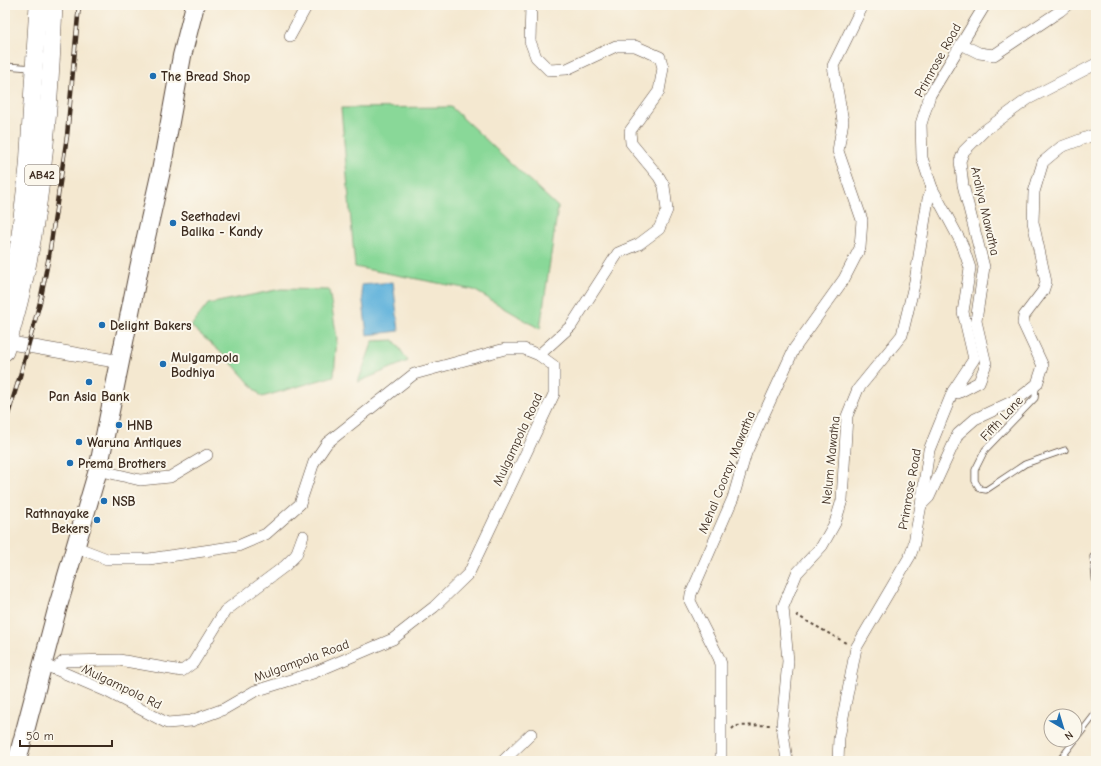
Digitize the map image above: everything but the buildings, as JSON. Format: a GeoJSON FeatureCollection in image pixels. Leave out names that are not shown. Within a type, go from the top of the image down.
{"type":"FeatureCollection","features":[{"type":"Feature","properties":{"kind":"highway"},"geometry":{"type":"LineString","coordinates":[[17,761],[48,667],[58,606],[98,470],[139,268],[161,171],[182,56],[195,5]]}},
{"type":"Feature","properties":{"kind":"main road","name":"AB42"},"geometry":{"type":"LineString","coordinates":[[5,311],[19,243],[28,167],[29,67],[38,5]]}},
{"type":"Feature","properties":{"kind":"main road","name":"AB42"},"geometry":{"type":"LineString","coordinates":[[6,346],[27,266],[41,187],[46,134],[54,5]]}},
{"type":"Feature","properties":{"kind":"street"},"geometry":{"type":"LineString","coordinates":[[290,36],[307,5]]}},
{"type":"Feature","properties":{"kind":"street"},"geometry":{"type":"LineString","coordinates":[[531,5],[530,41],[536,57],[549,70],[567,69],[616,46],[635,46],[660,57],[663,68],[659,90],[630,131],[631,143],[664,186],[667,210],[659,229],[639,244],[618,254],[571,326],[539,356]]}},
{"type":"Feature","properties":{"kind":"street","name":"Mehal Cooray Mawatha"},"geometry":{"type":"LineString","coordinates":[[720,761],[721,664],[690,601],[690,594],[733,498],[746,453],[794,349],[844,280],[860,248],[862,220],[838,152],[843,121],[832,66],[863,5]]}},
{"type":"Feature","properties":{"kind":"street","name":"Primrose Road"},"geometry":{"type":"LineString","coordinates":[[838,761],[839,738],[856,648],[910,556],[913,548],[921,505],[929,450],[953,391],[974,359],[963,312],[970,268],[962,244],[932,188],[922,158],[921,124],[930,95],[985,5]]}},
{"type":"Feature","properties":{"kind":"street"},"geometry":{"type":"LineString","coordinates":[[961,44],[979,53],[994,55],[1067,5]]}},
{"type":"Feature","properties":{"kind":"street","name":"Araliya Mawatha"},"geometry":{"type":"LineString","coordinates":[[953,391],[958,393],[979,382],[986,364],[976,321],[984,267],[963,185],[960,161],[964,151],[984,131],[1028,99],[1096,64]]}},
{"type":"Feature","properties":{"kind":"street"},"geometry":{"type":"LineString","coordinates":[[921,505],[929,498],[958,434],[975,419],[1018,399],[1037,384],[1043,366],[1024,323],[1024,316],[1043,291],[1046,282],[1033,222],[1034,192],[1044,162],[1061,147],[1096,134]]}},
{"type":"Feature","properties":{"kind":"street","name":"Nelum Mawatha"},"geometry":{"type":"LineString","coordinates":[[787,761],[782,725],[788,661],[783,607],[797,573],[822,546],[835,524],[842,500],[847,416],[858,389],[902,335],[915,281],[928,199],[932,188]]}},
{"type":"Feature","properties":{"kind":"street"},"geometry":{"type":"LineString","coordinates":[[6,346],[121,362]]}},
{"type":"Feature","properties":{"kind":"street","name":"Mulgampola Road"},"geometry":{"type":"LineString","coordinates":[[76,547],[108,559],[149,559],[238,546],[266,534],[300,504],[314,462],[327,443],[414,374],[505,349],[524,349],[539,356],[554,366],[554,394],[469,573],[434,607],[393,639],[313,672],[255,691],[224,709],[191,721]]}},
{"type":"Feature","properties":{"kind":"street"},"geometry":{"type":"LineString","coordinates":[[98,470],[140,480],[170,477],[207,455]]}},
{"type":"Feature","properties":{"kind":"street"},"geometry":{"type":"LineString","coordinates":[[48,667],[64,661],[119,660],[182,671],[193,662],[225,611],[285,566],[296,555],[303,536]]}},
{"type":"Feature","properties":{"kind":"street","name":"Mulgampola Rd"},"geometry":{"type":"LineString","coordinates":[[48,667],[106,691],[167,723],[191,721]]}},
{"type":"Feature","properties":{"kind":"street"},"geometry":{"type":"LineString","coordinates":[[503,761],[531,734]]}},
{"type":"Feature","properties":{"kind":"lane"},"geometry":{"type":"LineString","coordinates":[[5,66],[29,67]]}},
{"type":"Feature","properties":{"kind":"lane","name":"Fifth Lane"},"geometry":{"type":"LineString","coordinates":[[1037,384],[1035,398],[985,450],[975,470],[975,481],[980,489],[986,490],[1025,464],[1065,450]]}},
{"type":"Feature","properties":{"kind":"lane"},"geometry":{"type":"LineString","coordinates":[[1093,557],[1096,587]]}},
{"type":"Feature","properties":{"kind":"lane"},"geometry":{"type":"LineString","coordinates":[[1059,761],[1096,713]]}},
{"type":"Feature","properties":{"kind":"path"},"geometry":{"type":"LineString","coordinates":[[783,607],[856,648]]}},
{"type":"Feature","properties":{"kind":"path"},"geometry":{"type":"LineString","coordinates":[[730,731],[735,726],[782,725]]}},
{"type":"Feature","properties":{"kind":"green space"},"geometry":{"type":"Polygon","coordinates":[[[451,107],[558,207],[540,329],[474,290],[355,267],[341,108],[451,107]]]}},
{"type":"Feature","properties":{"kind":"green space"},"geometry":{"type":"Polygon","coordinates":[[[281,289],[329,290],[337,338],[334,376],[262,397],[227,358],[191,326],[208,304],[281,289]]]}},
{"type":"Feature","properties":{"kind":"green space"},"geometry":{"type":"Polygon","coordinates":[[[394,340],[408,361],[358,382],[373,341],[394,340]]]}},
{"type":"Feature","properties":{"kind":"water"},"geometry":{"type":"Polygon","coordinates":[[[393,282],[399,331],[367,335],[361,285],[393,282]]]}},
{"type":"Feature","properties":{"kind":"railway"},"geometry":{"type":"LineString","coordinates":[[5,424],[40,302],[49,256],[67,136],[79,5]]}},
{"type":"Feature","properties":{"kind":"place","name":"The Bread Shop"},"geometry":{"type":"Point","coordinates":[153,76]}},
{"type":"Feature","properties":{"kind":"place","name":"Seethadevi Balika - Kandy"},"geometry":{"type":"Point","coordinates":[173,223]}},
{"type":"Feature","properties":{"kind":"place","name":"Deiight Bakers"},"geometry":{"type":"Point","coordinates":[102,325]}},
{"type":"Feature","properties":{"kind":"place","name":"Mulgampola Bodhiya"},"geometry":{"type":"Point","coordinates":[163,364]}},
{"type":"Feature","properties":{"kind":"place","name":"Pan Asia Bank"},"geometry":{"type":"Point","coordinates":[89,382]}},
{"type":"Feature","properties":{"kind":"place","name":"HNB"},"geometry":{"type":"Point","coordinates":[119,425]}},
{"type":"Feature","properties":{"kind":"place","name":"Waruna Antiques"},"geometry":{"type":"Point","coordinates":[79,442]}},
{"type":"Feature","properties":{"kind":"place","name":"Prema Brothers"},"geometry":{"type":"Point","coordinates":[70,463]}},
{"type":"Feature","properties":{"kind":"place","name":"NSB"},"geometry":{"type":"Point","coordinates":[104,501]}},
{"type":"Feature","properties":{"kind":"place","name":"Rathnayake Bekers"},"geometry":{"type":"Point","coordinates":[97,520]}}]}
